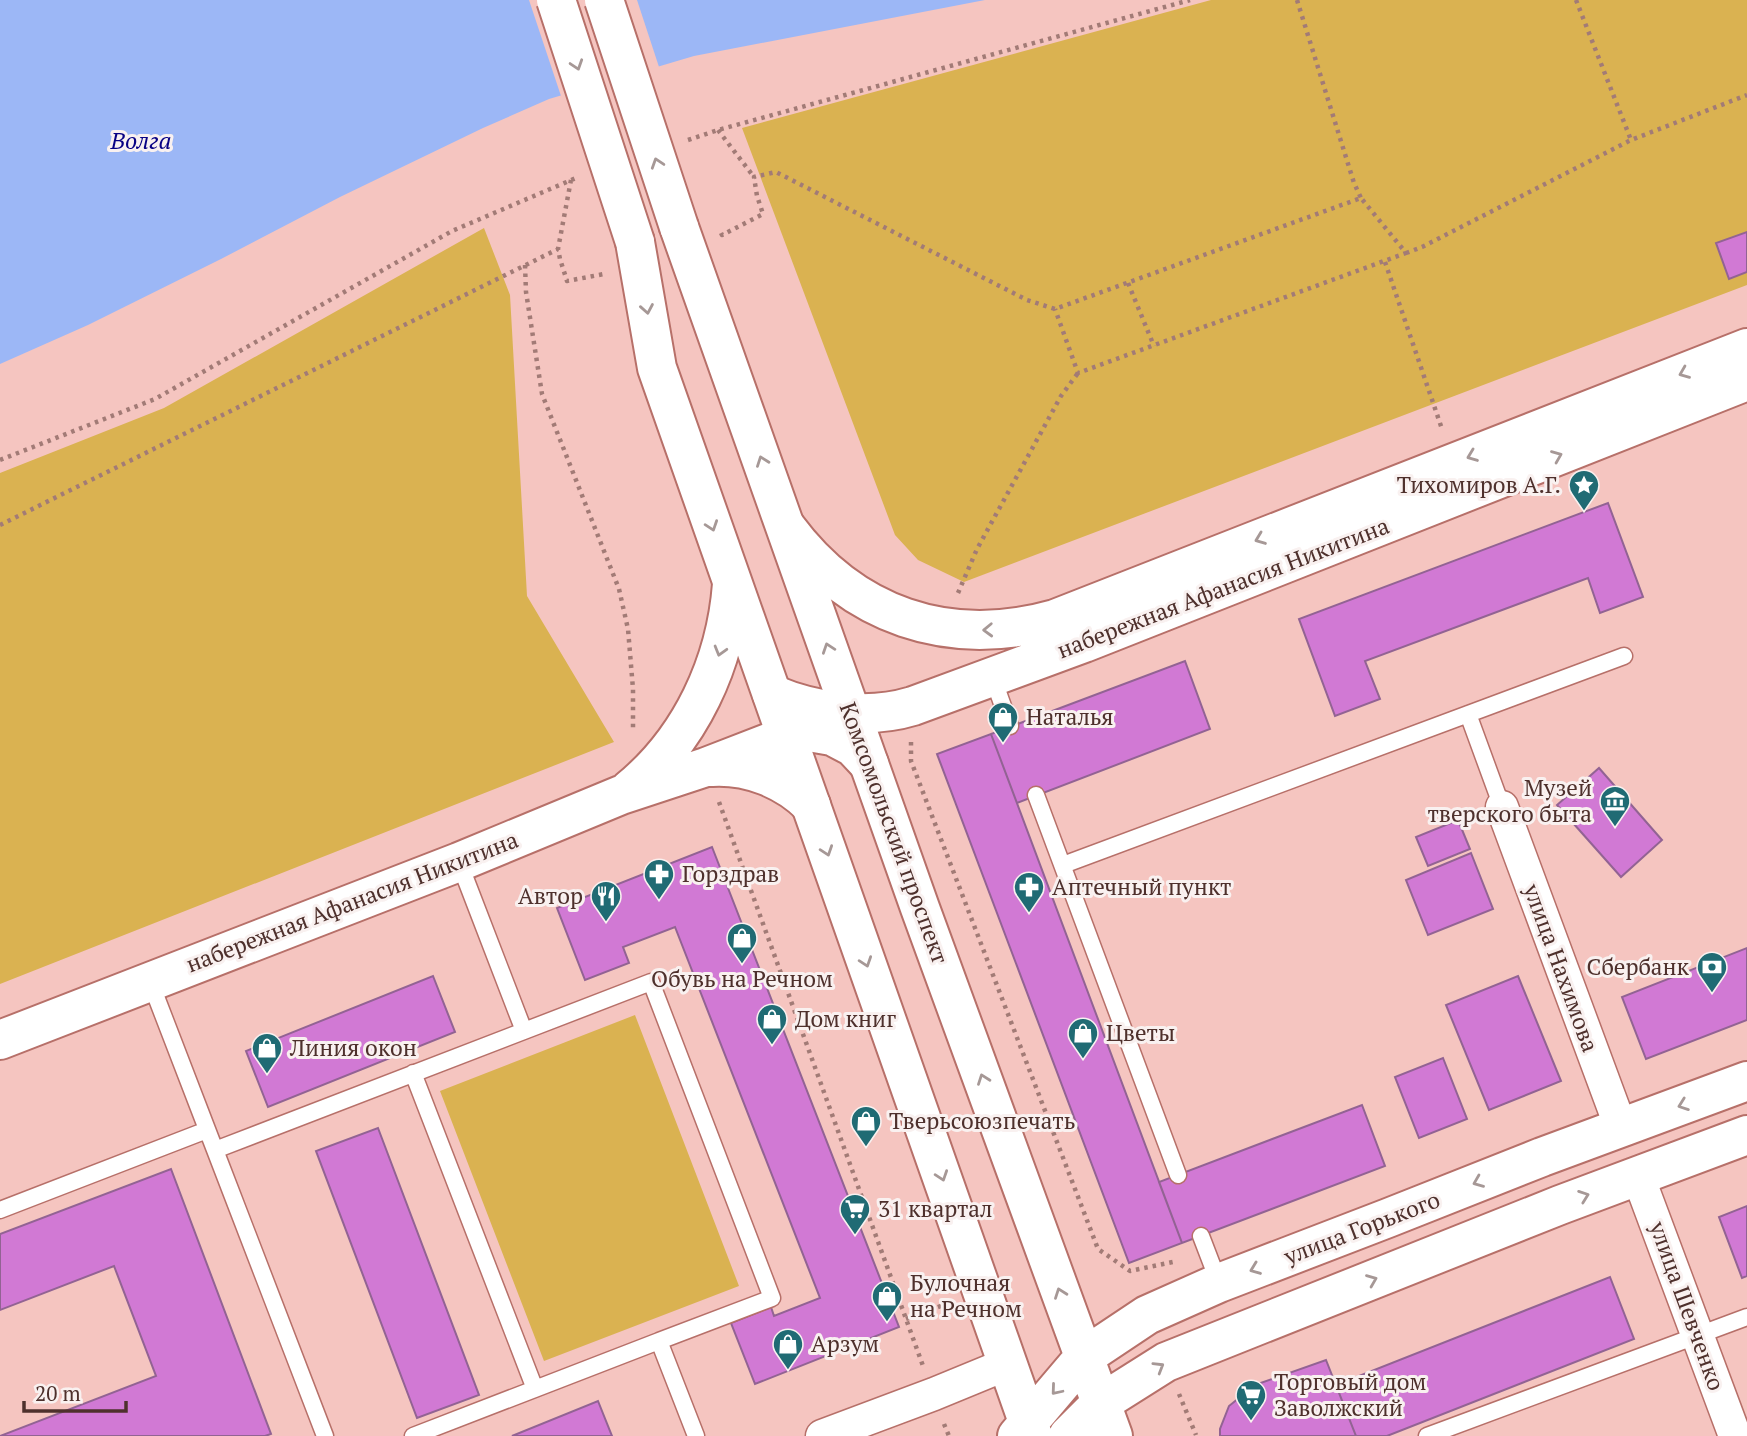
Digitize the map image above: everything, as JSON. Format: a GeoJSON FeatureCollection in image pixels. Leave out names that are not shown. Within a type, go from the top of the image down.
{"type":"FeatureCollection","features":[{"type":"Feature","properties":{"kind":"main road"},"geometry":{"type":"LineString","coordinates":[[555,0],[657,368],[1007,1364],[1026,1432]]}},
{"type":"Feature","properties":{"kind":"main road","name":"Комсомольский проспект"},"geometry":{"type":"LineString","coordinates":[[604,0],[679,228],[919,908],[1107,1420]]}},
{"type":"Feature","properties":{"kind":"main road","name":"набережная Афанасия Никитина"},"geometry":{"type":"LineString","coordinates":[[784,525],[810,557],[839,583],[873,605],[931,625],[972,631],[1014,628],[1055,619],[1747,348]]}},
{"type":"Feature","properties":{"kind":"main road","name":"набережная Афанасия Никитина"},"geometry":{"type":"LineString","coordinates":[[772,694],[810,707],[850,712],[874,713],[905,709],[993,678],[1747,381]]}},
{"type":"Feature","properties":{"kind":"main road"},"geometry":{"type":"LineString","coordinates":[[621,795],[669,748],[701,700],[721,647],[732,584]]}},
{"type":"Feature","properties":{"kind":"main road","name":"набережная Афанасия Никитина"},"geometry":{"type":"LineString","coordinates":[[0,1040],[458,862],[621,795],[706,767],[786,736],[809,732],[832,736],[853,747],[869,764]]}},
{"type":"Feature","properties":{"kind":"main road"},"geometry":{"type":"LineString","coordinates":[[706,767],[758,772],[786,785],[811,804]]}},
{"type":"Feature","properties":{"kind":"main road","name":"улица Горького"},"geometry":{"type":"LineString","coordinates":[[1026,1432],[1084,1357],[1147,1315],[1219,1283],[1747,1081]]}},
{"type":"Feature","properties":{"kind":"main road"},"geometry":{"type":"LineString","coordinates":[[1068,1436],[1107,1420],[1166,1362],[1547,1210],[1747,1135]]}},
{"type":"Feature","properties":{"kind":"street","name":"улица Нахимова"},"geometry":{"type":"LineString","coordinates":[[1502,807],[1621,1128]]}},
{"type":"Feature","properties":{"kind":"street","name":"улица Шевченко"},"geometry":{"type":"LineString","coordinates":[[1638,1176],[1735,1436]]}},
{"type":"Feature","properties":{"kind":"street"},"geometry":{"type":"LineString","coordinates":[[822,1436],[1007,1364]]}},
{"type":"Feature","properties":{"kind":"lane"},"geometry":{"type":"LineString","coordinates":[[1063,865],[1624,656]]}},
{"type":"Feature","properties":{"kind":"lane"},"geometry":{"type":"LineString","coordinates":[[993,678],[1010,726]]}},
{"type":"Feature","properties":{"kind":"lane"},"geometry":{"type":"LineString","coordinates":[[1468,714],[1502,807]]}},
{"type":"Feature","properties":{"kind":"lane"},"geometry":{"type":"LineString","coordinates":[[1036,795],[1178,1175]]}},
{"type":"Feature","properties":{"kind":"lane"},"geometry":{"type":"LineString","coordinates":[[458,862],[524,1031]]}},
{"type":"Feature","properties":{"kind":"lane"},"geometry":{"type":"LineString","coordinates":[[150,981],[325,1436]]}},
{"type":"Feature","properties":{"kind":"lane"},"geometry":{"type":"LineString","coordinates":[[215,1150],[651,982],[772,1298],[413,1436]]}},
{"type":"Feature","properties":{"kind":"lane"},"geometry":{"type":"LineString","coordinates":[[414,1073],[535,1389]]}},
{"type":"Feature","properties":{"kind":"lane"},"geometry":{"type":"LineString","coordinates":[[0,1210],[207,1130]]}},
{"type":"Feature","properties":{"kind":"lane"},"geometry":{"type":"LineString","coordinates":[[1201,1236],[1219,1283]]}},
{"type":"Feature","properties":{"kind":"lane"},"geometry":{"type":"LineString","coordinates":[[1427,1436],[1747,1317]]}},
{"type":"Feature","properties":{"kind":"lane"},"geometry":{"type":"LineString","coordinates":[[659,1341],[696,1436]]}},
{"type":"Feature","properties":{"kind":"path"},"geometry":{"type":"LineString","coordinates":[[1297,0],[1354,183],[1361,198],[1406,253]]}},
{"type":"Feature","properties":{"kind":"path"},"geometry":{"type":"LineString","coordinates":[[1576,0],[1631,139]]}},
{"type":"Feature","properties":{"kind":"path"},"geometry":{"type":"LineString","coordinates":[[957,595],[977,550],[1035,443],[1061,396],[1078,373],[1422,247],[1631,139],[1747,96]]}},
{"type":"Feature","properties":{"kind":"path"},"geometry":{"type":"LineString","coordinates":[[718,130],[754,177],[763,214],[722,235],[719,227]]}},
{"type":"Feature","properties":{"kind":"path"},"geometry":{"type":"LineString","coordinates":[[754,177],[776,172],[1027,300],[1055,309],[1361,198]]}},
{"type":"Feature","properties":{"kind":"path"},"geometry":{"type":"LineString","coordinates":[[571,180],[558,249],[567,281],[625,257]]}},
{"type":"Feature","properties":{"kind":"path"},"geometry":{"type":"LineString","coordinates":[[0,525],[558,249]]}},
{"type":"Feature","properties":{"kind":"path"},"geometry":{"type":"LineString","coordinates":[[1385,262],[1442,430]]}},
{"type":"Feature","properties":{"kind":"path"},"geometry":{"type":"LineString","coordinates":[[524,265],[542,394],[619,589],[628,629],[633,732]]}},
{"type":"Feature","properties":{"kind":"path"},"geometry":{"type":"LineString","coordinates":[[1128,283],[1154,346]]}},
{"type":"Feature","properties":{"kind":"path"},"geometry":{"type":"LineString","coordinates":[[1055,309],[1078,373]]}},
{"type":"Feature","properties":{"kind":"path"},"geometry":{"type":"LineString","coordinates":[[911,738],[911,761],[1098,1249],[1130,1271],[1158,1265]]}},
{"type":"Feature","properties":{"kind":"path"},"geometry":{"type":"LineString","coordinates":[[706,767],[949,1436]]}},
{"type":"Feature","properties":{"kind":"shaded area"},"geometry":{"type":"Polygon","coordinates":[[[1211,0],[1747,0],[1747,285],[964,582],[918,560],[895,535],[742,128],[1211,0]]]}},
{"type":"Feature","properties":{"kind":"shaded area"},"geometry":{"type":"Polygon","coordinates":[[[484,228],[510,295],[527,596],[614,742],[0,984],[0,473],[164,408],[484,228]]]}},
{"type":"Feature","properties":{"kind":"shaded area"},"geometry":{"type":"Polygon","coordinates":[[[635,1015],[739,1286],[544,1361],[440,1091],[635,1015]]]}},
{"type":"Feature","properties":{"kind":"water","name":"Волга"},"geometry":{"type":"Polygon","coordinates":[[[0,0],[985,0],[694,56],[549,99],[340,197],[88,325],[0,364],[0,0]]]}},
{"type":"Feature","properties":{"kind":"pier"},"geometry":{"type":"Polygon","coordinates":[[[529,0],[637,0],[660,70],[562,99],[529,0]]]}},
{"type":"Feature","properties":{"kind":"building"},"geometry":{"type":"Polygon","coordinates":[[[1747,232],[1747,272],[1729,279],[1716,243],[1747,232]]]}},
{"type":"Feature","properties":{"kind":"building"},"geometry":{"type":"Polygon","coordinates":[[[1608,503],[1643,597],[1600,613],[1588,578],[1365,661],[1380,699],[1335,716],[1299,619],[1608,503]]]}},
{"type":"Feature","properties":{"kind":"building"},"geometry":{"type":"Polygon","coordinates":[[[1185,661],[1210,729],[1017,803],[991,734],[1185,661]]]}},
{"type":"Feature","properties":{"kind":"building"},"geometry":{"type":"Polygon","coordinates":[[[991,734],[1182,1243],[1129,1263],[937,754],[991,734]]]}},
{"type":"Feature","properties":{"kind":"building","name":"Музей тверского быта"},"geometry":{"type":"Polygon","coordinates":[[[1599,768],[1662,840],[1621,877],[1557,805],[1599,768]]]}},
{"type":"Feature","properties":{"kind":"building"},"geometry":{"type":"Polygon","coordinates":[[[1458,820],[1470,849],[1428,866],[1416,837],[1458,820]]]}},
{"type":"Feature","properties":{"kind":"building"},"geometry":{"type":"Polygon","coordinates":[[[712,847],[899,1327],[755,1384],[731,1323],[771,1307],[774,1316],[820,1298],[675,927],[623,947],[629,963],[585,980],[557,908],[712,847]]]}},
{"type":"Feature","properties":{"kind":"building"},"geometry":{"type":"Polygon","coordinates":[[[1471,853],[1493,909],[1428,935],[1406,880],[1471,853]]]}},
{"type":"Feature","properties":{"kind":"building"},"geometry":{"type":"Polygon","coordinates":[[[1747,948],[1747,1020],[1646,1059],[1622,997],[1747,948]]]}},
{"type":"Feature","properties":{"kind":"building"},"geometry":{"type":"Polygon","coordinates":[[[433,976],[455,1032],[268,1107],[246,1051],[433,976]]]}},
{"type":"Feature","properties":{"kind":"building"},"geometry":{"type":"Polygon","coordinates":[[[1518,976],[1561,1081],[1489,1110],[1446,1005],[1518,976]]]}},
{"type":"Feature","properties":{"kind":"building"},"geometry":{"type":"Polygon","coordinates":[[[1443,1058],[1467,1119],[1419,1138],[1395,1077],[1443,1058]]]}},
{"type":"Feature","properties":{"kind":"building"},"geometry":{"type":"Polygon","coordinates":[[[1362,1105],[1385,1166],[1182,1243],[1159,1182],[1362,1105]]]}},
{"type":"Feature","properties":{"kind":"building"},"geometry":{"type":"Polygon","coordinates":[[[378,1128],[479,1395],[417,1418],[316,1151],[378,1128]]]}},
{"type":"Feature","properties":{"kind":"building"},"geometry":{"type":"Polygon","coordinates":[[[171,1169],[271,1434],[0,1436],[156,1376],[114,1266],[0,1310],[0,1234],[171,1169]]]}},
{"type":"Feature","properties":{"kind":"building"},"geometry":{"type":"Polygon","coordinates":[[[1747,1206],[1747,1276],[1742,1278],[1719,1217],[1747,1206]]]}},
{"type":"Feature","properties":{"kind":"building"},"geometry":{"type":"Polygon","coordinates":[[[1610,1277],[1634,1339],[1387,1436],[1356,1436],[1336,1385],[1610,1277]]]}},
{"type":"Feature","properties":{"kind":"building"},"geometry":{"type":"Polygon","coordinates":[[[1326,1360],[1356,1436],[1220,1436],[1229,1406],[1255,1385],[1326,1360]]]}},
{"type":"Feature","properties":{"kind":"building"},"geometry":{"type":"Polygon","coordinates":[[[598,1401],[612,1436],[512,1436],[598,1401]]]}},
{"type":"Feature","properties":{"kind":"place","name":"Тихомиров А.Г."},"geometry":{"type":"Point","coordinates":[1584,512]}},
{"type":"Feature","properties":{"kind":"place","name":"Наталья"},"geometry":{"type":"Point","coordinates":[1003,744]}},
{"type":"Feature","properties":{"kind":"place","name":"Музей тверского быта"},"geometry":{"type":"Point","coordinates":[1615,828]}},
{"type":"Feature","properties":{"kind":"place","name":"Горздрав"},"geometry":{"type":"Point","coordinates":[659,901]}},
{"type":"Feature","properties":{"kind":"place","name":"Аптечный пункт"},"geometry":{"type":"Point","coordinates":[1029,914]}},
{"type":"Feature","properties":{"kind":"place","name":"Автор"},"geometry":{"type":"Point","coordinates":[606,923]}},
{"type":"Feature","properties":{"kind":"place","name":"Обувь на Речном"},"geometry":{"type":"Point","coordinates":[742,965]}},
{"type":"Feature","properties":{"kind":"place","name":"Сбербанк"},"geometry":{"type":"Point","coordinates":[1712,994]}},
{"type":"Feature","properties":{"kind":"place","name":"Дом книг"},"geometry":{"type":"Point","coordinates":[772,1046]}},
{"type":"Feature","properties":{"kind":"place","name":"Цветы"},"geometry":{"type":"Point","coordinates":[1083,1060]}},
{"type":"Feature","properties":{"kind":"place","name":"Линия окон"},"geometry":{"type":"Point","coordinates":[267,1075]}},
{"type":"Feature","properties":{"kind":"place","name":"Тверьсоюзпечать"},"geometry":{"type":"Point","coordinates":[866,1148]}},
{"type":"Feature","properties":{"kind":"place","name":"31 квартал"},"geometry":{"type":"Point","coordinates":[855,1236]}},
{"type":"Feature","properties":{"kind":"place","name":"Булочная на Речном"},"geometry":{"type":"Point","coordinates":[887,1323]}},
{"type":"Feature","properties":{"kind":"place","name":"Арзум"},"geometry":{"type":"Point","coordinates":[788,1371]}},
{"type":"Feature","properties":{"kind":"place","name":"Торговый дом Заволжский"},"geometry":{"type":"Point","coordinates":[1251,1422]}}]}
